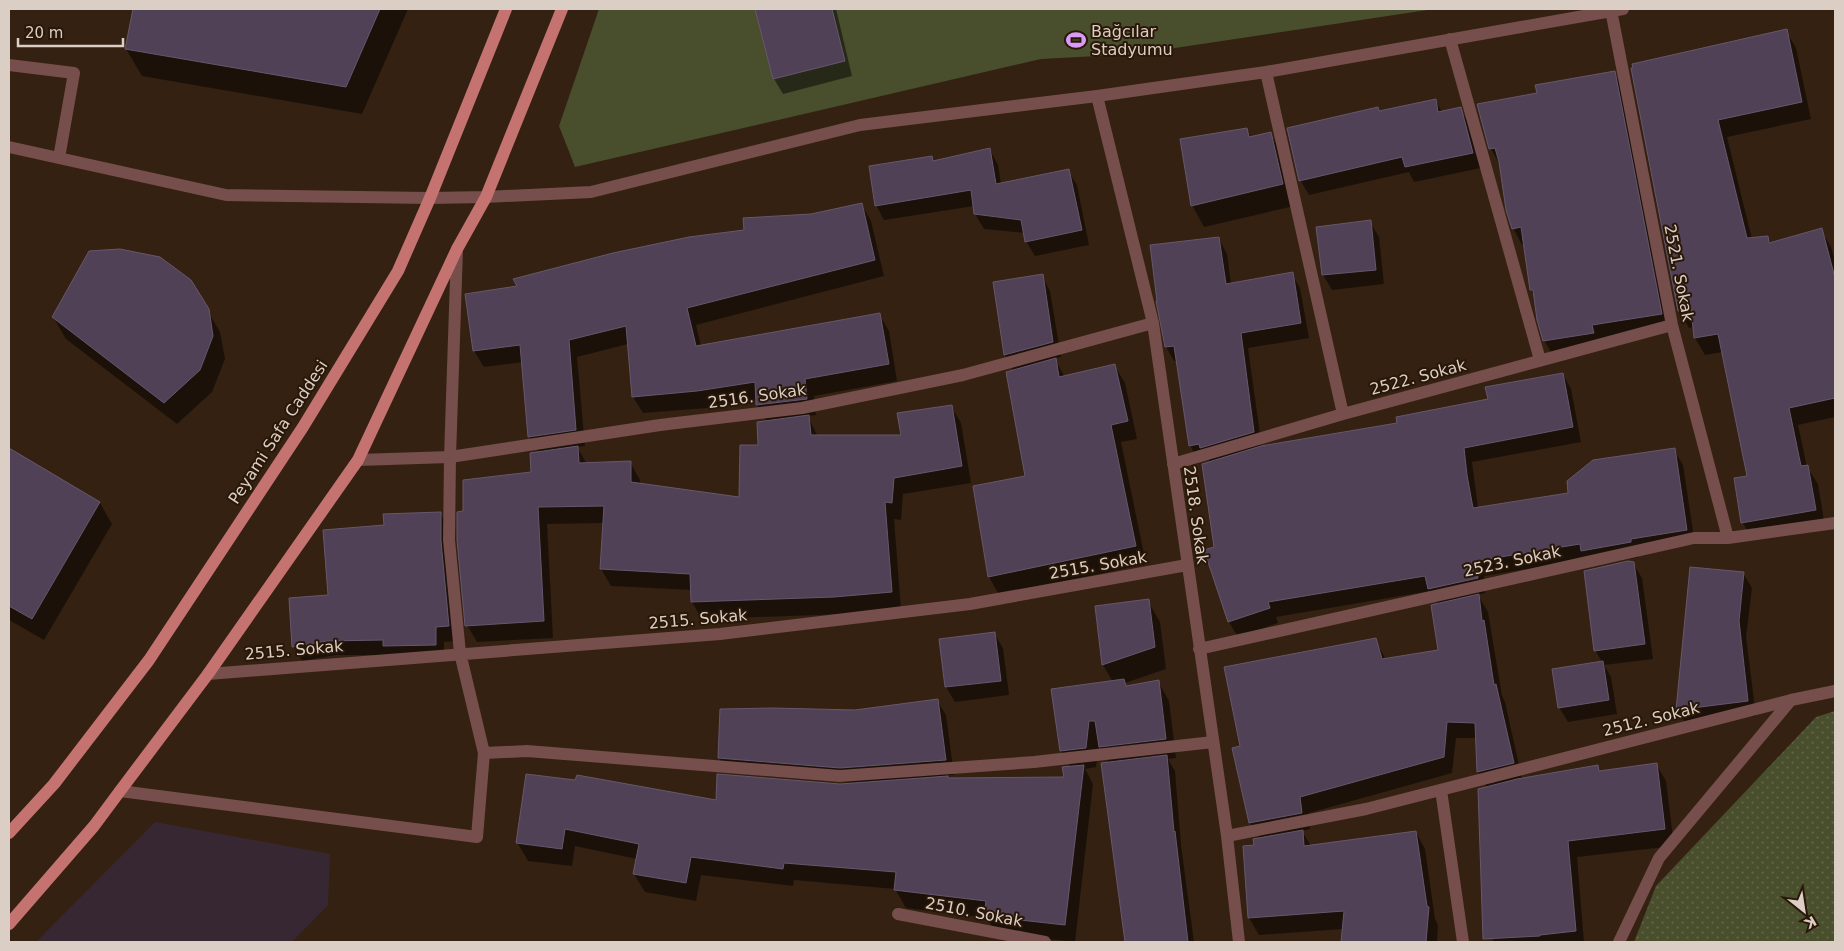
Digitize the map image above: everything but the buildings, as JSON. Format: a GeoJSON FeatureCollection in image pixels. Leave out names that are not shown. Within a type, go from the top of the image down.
{"type":"FeatureCollection","features":[{"type":"Feature","properties":{"kind":"main road","name":"Peyami Safa Caddesi"},"geometry":{"type":"LineString","coordinates":[[9,833],[54,784],[148,660],[298,436],[398,271],[430,198],[506,9]]}},
{"type":"Feature","properties":{"kind":"main road"},"geometry":{"type":"LineString","coordinates":[[9,924],[94,826],[208,674],[358,460],[457,249],[486,197],[562,9]]}},
{"type":"Feature","properties":{"kind":"street"},"geometry":{"type":"LineString","coordinates":[[9,147],[226,195],[430,198],[591,192],[860,125],[1097,96],[1266,72],[1617,10]]}},
{"type":"Feature","properties":{"kind":"street","name":"2521. Sokak"},"geometry":{"type":"LineString","coordinates":[[1617,10],[1672,325],[1728,538]]}},
{"type":"Feature","properties":{"kind":"street"},"geometry":{"type":"LineString","coordinates":[[1450,39],[1540,360]]}},
{"type":"Feature","properties":{"kind":"street"},"geometry":{"type":"LineString","coordinates":[[9,64],[74,73],[59,158]]}},
{"type":"Feature","properties":{"kind":"street"},"geometry":{"type":"LineString","coordinates":[[1266,72],[1343,414]]}},
{"type":"Feature","properties":{"kind":"street","name":"2518. Sokak"},"geometry":{"type":"LineString","coordinates":[[1097,96],[1153,323],[1227,836],[1239,942]]}},
{"type":"Feature","properties":{"kind":"street"},"geometry":{"type":"LineString","coordinates":[[120,791],[477,837],[484,753],[460,653],[449,540],[457,249]]}},
{"type":"Feature","properties":{"kind":"street","name":"2516. Sokak"},"geometry":{"type":"LineString","coordinates":[[358,460],[450,457],[660,425],[802,408],[963,375],[1153,323]]}},
{"type":"Feature","properties":{"kind":"street","name":"2522. Sokak"},"geometry":{"type":"LineString","coordinates":[[1173,464],[1343,414],[1672,325]]}},
{"type":"Feature","properties":{"kind":"street","name":"2523. Sokak"},"geometry":{"type":"LineString","coordinates":[[1199,649],[1694,538],[1728,538],[1835,523]]}},
{"type":"Feature","properties":{"kind":"street","name":"2515. Sokak"},"geometry":{"type":"LineString","coordinates":[[208,674],[720,634],[970,604],[1187,565]]}},
{"type":"Feature","properties":{"kind":"street","name":"2512. Sokak"},"geometry":{"type":"LineString","coordinates":[[1227,836],[1366,809],[1791,700],[1835,691]]}},
{"type":"Feature","properties":{"kind":"street"},"geometry":{"type":"LineString","coordinates":[[1619,942],[1659,858],[1791,700]]}},
{"type":"Feature","properties":{"kind":"street"},"geometry":{"type":"LineString","coordinates":[[484,753],[527,751],[840,776],[1034,762],[1213,742]]}},
{"type":"Feature","properties":{"kind":"street"},"geometry":{"type":"LineString","coordinates":[[1442,790],[1463,942]]}},
{"type":"Feature","properties":{"kind":"street","name":"2510. Sokak"},"geometry":{"type":"LineString","coordinates":[[898,914],[1045,942]]}},
{"type":"Feature","properties":{"kind":"shaded area"},"geometry":{"type":"Polygon","coordinates":[[[155,822],[330,854],[328,905],[292,942],[36,942],[155,822]]]}},
{"type":"Feature","properties":{"kind":"green space"},"geometry":{"type":"Polygon","coordinates":[[[599,9],[1434,9],[1135,54],[1041,59],[575,167],[559,126],[599,9]]]}},
{"type":"Feature","properties":{"kind":"green space"},"geometry":{"type":"Polygon","coordinates":[[[1835,711],[1835,942],[1634,942],[1656,886],[1816,717],[1835,711]]]}},
{"type":"Feature","properties":{"kind":"place","name":"Bağcılar Stadyumu"},"geometry":{"type":"Point","coordinates":[1076,40]}}]}
